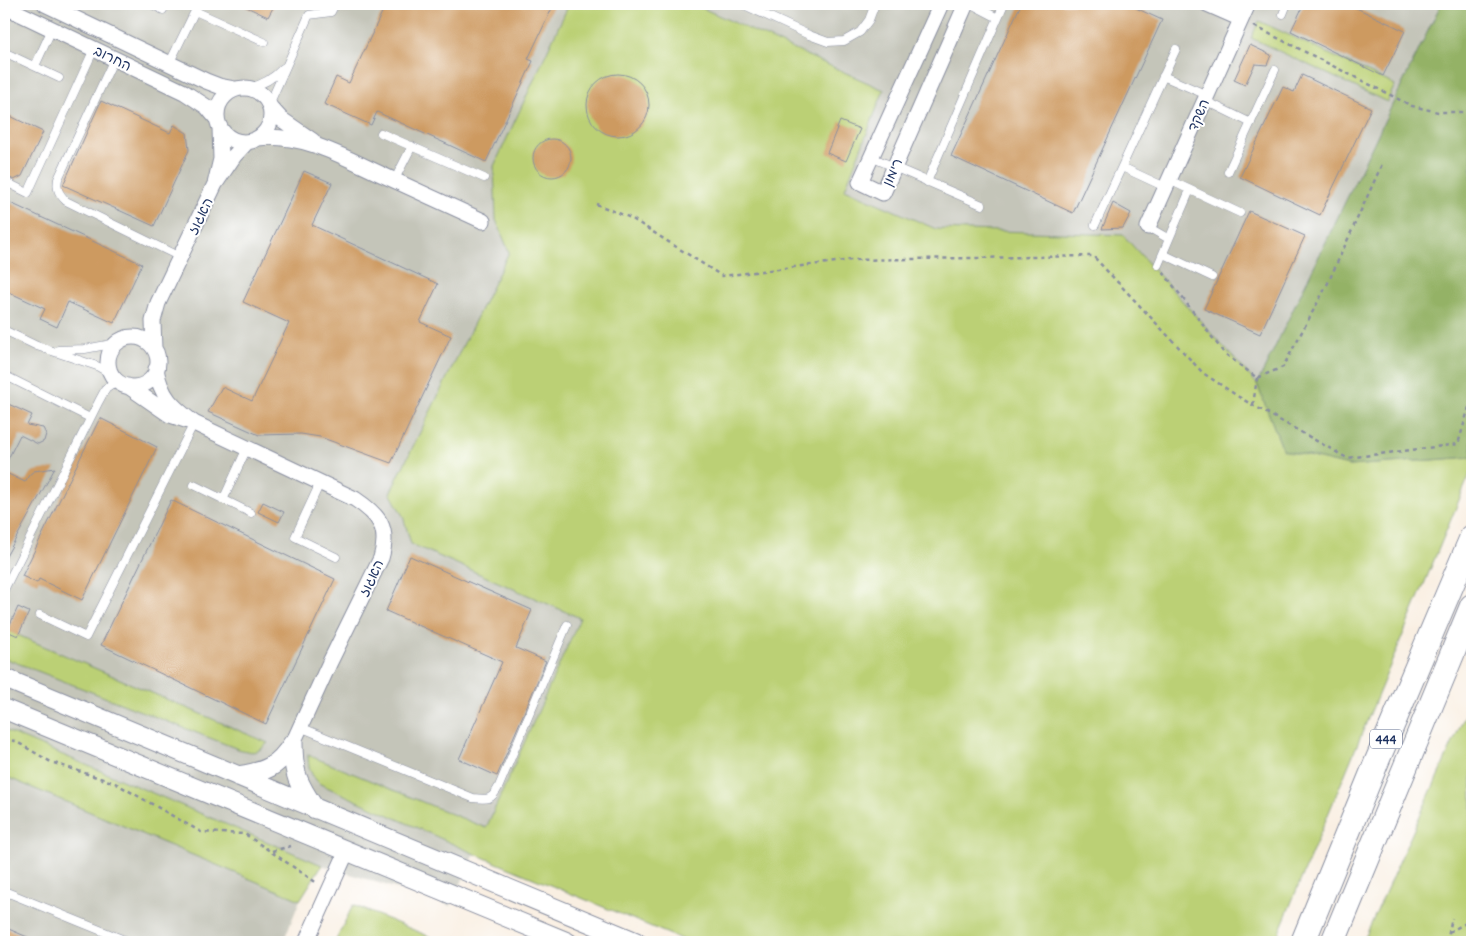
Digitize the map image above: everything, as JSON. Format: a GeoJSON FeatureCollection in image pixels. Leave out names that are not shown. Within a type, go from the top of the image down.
{"type":"FeatureCollection","features":[{"type":"Feature","properties":{"kind":"main road","name":"444"},"geometry":{"type":"LineString","coordinates":[[1303,942],[1472,537]]}},
{"type":"Feature","properties":{"kind":"main road","name":"444"},"geometry":{"type":"LineString","coordinates":[[1333,942],[1472,606]]}},
{"type":"Feature","properties":{"kind":"street","name":"החרוב"},"geometry":{"type":"LineString","coordinates":[[46,4],[212,84],[241,89]]}},
{"type":"Feature","properties":{"kind":"street","name":"רימון"},"geometry":{"type":"LineString","coordinates":[[941,4],[860,182],[883,193],[966,4]]}},
{"type":"Feature","properties":{"kind":"street"},"geometry":{"type":"LineString","coordinates":[[1207,4],[1241,19]]}},
{"type":"Feature","properties":{"kind":"street","name":"השקד"},"geometry":{"type":"LineString","coordinates":[[1148,226],[1248,4]]}},
{"type":"Feature","properties":{"kind":"street","name":"החרוב"},"geometry":{"type":"LineString","coordinates":[[4,6],[197,100],[207,107],[218,123]]}},
{"type":"Feature","properties":{"kind":"street"},"geometry":{"type":"LineString","coordinates":[[326,150],[281,119],[260,93],[241,89],[226,94],[220,101],[217,110],[218,123],[226,135],[234,140],[273,137],[288,138],[326,150],[483,221]]}},
{"type":"Feature","properties":{"kind":"street"},"geometry":{"type":"LineString","coordinates":[[253,140],[269,126],[271,117],[270,106]]}},
{"type":"Feature","properties":{"kind":"street","name":"האגוז"},"geometry":{"type":"LineString","coordinates":[[215,184],[221,160],[218,123]]}},
{"type":"Feature","properties":{"kind":"street","name":"האגוז"},"geometry":{"type":"LineString","coordinates":[[122,340],[144,322],[158,303],[215,184],[234,156],[253,140]]}},
{"type":"Feature","properties":{"kind":"street","name":"האגוז"},"geometry":{"type":"LineString","coordinates":[[154,349],[153,321],[158,303]]}},
{"type":"Feature","properties":{"kind":"street"},"geometry":{"type":"LineString","coordinates":[[140,338],[147,341],[154,349],[157,361],[156,369],[148,382],[141,385],[118,380],[108,366],[108,357],[111,349],[122,340],[140,338]]}},
{"type":"Feature","properties":{"kind":"street","name":"האגוז"},"geometry":{"type":"LineString","coordinates":[[156,369],[159,385],[168,398],[176,409],[194,423]]}},
{"type":"Feature","properties":{"kind":"street","name":"האגוז"},"geometry":{"type":"LineString","coordinates":[[118,380],[170,414],[194,423],[355,499],[379,518],[383,530],[384,546],[382,558],[296,735]]}},
{"type":"Feature","properties":{"kind":"street"},"geometry":{"type":"LineString","coordinates":[[4,678],[636,942]]}},
{"type":"Feature","properties":{"kind":"street"},"geometry":{"type":"LineString","coordinates":[[4,708],[567,942]]}},
{"type":"Feature","properties":{"kind":"street"},"geometry":{"type":"LineString","coordinates":[[238,776],[265,770],[277,763],[286,754],[296,735]]}},
{"type":"Feature","properties":{"kind":"street"},"geometry":{"type":"LineString","coordinates":[[296,735],[293,768],[297,780],[315,809]]}},
{"type":"Feature","properties":{"kind":"street"},"geometry":{"type":"LineString","coordinates":[[306,942],[347,851]]}},
{"type":"Feature","properties":{"kind":"lane"},"geometry":{"type":"LineString","coordinates":[[151,4],[163,10]]}},
{"type":"Feature","properties":{"kind":"lane"},"geometry":{"type":"LineString","coordinates":[[270,106],[288,60],[309,15],[331,12],[335,4]]}},
{"type":"Feature","properties":{"kind":"lane"},"geometry":{"type":"LineString","coordinates":[[742,4],[757,7],[828,42],[844,41],[860,32],[869,20],[875,4]]}},
{"type":"Feature","properties":{"kind":"lane"},"geometry":{"type":"LineString","coordinates":[[971,4],[998,18]]}},
{"type":"Feature","properties":{"kind":"lane"},"geometry":{"type":"LineString","coordinates":[[927,182],[1004,4]]}},
{"type":"Feature","properties":{"kind":"lane"},"geometry":{"type":"LineString","coordinates":[[1283,14],[1287,4]]}},
{"type":"Feature","properties":{"kind":"lane"},"geometry":{"type":"LineString","coordinates":[[169,64],[195,11],[264,42]]}},
{"type":"Feature","properties":{"kind":"lane"},"geometry":{"type":"LineString","coordinates":[[35,66],[52,29]]}},
{"type":"Feature","properties":{"kind":"lane"},"geometry":{"type":"LineString","coordinates":[[4,181],[28,193],[94,49]]}},
{"type":"Feature","properties":{"kind":"lane"},"geometry":{"type":"LineString","coordinates":[[1095,224],[1176,49]]}},
{"type":"Feature","properties":{"kind":"lane"},"geometry":{"type":"LineString","coordinates":[[4,52],[59,78]]}},
{"type":"Feature","properties":{"kind":"lane"},"geometry":{"type":"LineString","coordinates":[[114,59],[56,187],[60,196],[66,201],[180,258]]}},
{"type":"Feature","properties":{"kind":"lane"},"geometry":{"type":"LineString","coordinates":[[241,89],[259,86],[270,80],[288,60]]}},
{"type":"Feature","properties":{"kind":"lane"},"geometry":{"type":"LineString","coordinates":[[1228,172],[1275,70]]}},
{"type":"Feature","properties":{"kind":"lane"},"geometry":{"type":"LineString","coordinates":[[1163,76],[1250,123]]}},
{"type":"Feature","properties":{"kind":"lane"},"geometry":{"type":"LineString","coordinates":[[381,133],[484,178]]}},
{"type":"Feature","properties":{"kind":"lane"},"geometry":{"type":"LineString","coordinates":[[394,181],[412,146]]}},
{"type":"Feature","properties":{"kind":"lane"},"geometry":{"type":"LineString","coordinates":[[871,157],[982,205]]}},
{"type":"Feature","properties":{"kind":"lane"},"geometry":{"type":"LineString","coordinates":[[1122,167],[1167,184],[1190,190],[1240,213]]}},
{"type":"Feature","properties":{"kind":"lane"},"geometry":{"type":"LineString","coordinates":[[1158,265],[1190,190]]}},
{"type":"Feature","properties":{"kind":"lane"},"geometry":{"type":"LineString","coordinates":[[1148,226],[1169,239]]}},
{"type":"Feature","properties":{"kind":"lane"},"geometry":{"type":"LineString","coordinates":[[1163,254],[1212,277]]}},
{"type":"Feature","properties":{"kind":"lane","name":"האגוז"},"geometry":{"type":"LineString","coordinates":[[4,330],[37,346],[97,366],[118,380]]}},
{"type":"Feature","properties":{"kind":"lane","name":"האגוז"},"geometry":{"type":"LineString","coordinates":[[51,350],[85,349],[122,340]]}},
{"type":"Feature","properties":{"kind":"lane"},"geometry":{"type":"LineString","coordinates":[[4,375],[90,418]]}},
{"type":"Feature","properties":{"kind":"lane"},"geometry":{"type":"LineString","coordinates":[[4,590],[106,388],[118,380]]}},
{"type":"Feature","properties":{"kind":"lane"},"geometry":{"type":"LineString","coordinates":[[40,615],[86,637],[194,423]]}},
{"type":"Feature","properties":{"kind":"lane"},"geometry":{"type":"LineString","coordinates":[[223,500],[247,448]]}},
{"type":"Feature","properties":{"kind":"lane"},"geometry":{"type":"LineString","coordinates":[[320,482],[295,536],[336,557]]}},
{"type":"Feature","properties":{"kind":"lane"},"geometry":{"type":"LineString","coordinates":[[194,485],[251,513]]}},
{"type":"Feature","properties":{"kind":"lane"},"geometry":{"type":"LineString","coordinates":[[296,735],[474,798],[485,800],[494,796],[499,786],[567,625]]}},
{"type":"Feature","properties":{"kind":"lane"},"geometry":{"type":"LineString","coordinates":[[4,891],[129,942]]}},
{"type":"Feature","properties":{"kind":"lane"},"geometry":{"type":"LineString","coordinates":[[104,942],[108,934]]}},
{"type":"Feature","properties":{"kind":"path"},"geometry":{"type":"LineString","coordinates":[[1241,19],[1412,106],[1438,112],[1472,112]]}},
{"type":"Feature","properties":{"kind":"path"},"geometry":{"type":"LineString","coordinates":[[1257,378],[1283,367],[1327,285],[1383,162]]}},
{"type":"Feature","properties":{"kind":"path"},"geometry":{"type":"LineString","coordinates":[[596,204],[631,218],[722,276],[852,260],[1093,256],[1203,373],[1253,405],[1347,458],[1458,444],[1472,397]]}},
{"type":"Feature","properties":{"kind":"path"},"geometry":{"type":"LineString","coordinates":[[1158,265],[1224,354],[1257,378]]}},
{"type":"Feature","properties":{"kind":"path"},"geometry":{"type":"LineString","coordinates":[[1253,405],[1257,378]]}},
{"type":"Feature","properties":{"kind":"path"},"geometry":{"type":"LineString","coordinates":[[4,739],[15,741],[51,762],[115,783],[201,832],[244,834],[304,876],[330,890]]}},
{"type":"Feature","properties":{"kind":"path"},"geometry":{"type":"LineString","coordinates":[[1450,932],[1468,922],[1472,914]]}},
{"type":"Feature","properties":{"kind":"path"},"geometry":{"type":"LineString","coordinates":[[1447,942],[1452,918]]}},
{"type":"Feature","properties":{"kind":"shaded area"},"geometry":{"type":"Polygon","coordinates":[[[4,4],[569,4],[494,166],[496,220],[509,252],[390,493],[403,516],[411,544],[580,617],[451,906],[322,865],[300,900],[283,942],[4,942],[4,4]]]}},
{"type":"Feature","properties":{"kind":"shaded area"},"geometry":{"type":"Polygon","coordinates":[[[693,4],[1441,4],[1257,384],[1123,235],[936,229],[845,189],[884,90],[693,4]]]}},
{"type":"Feature","properties":{"kind":"green space"},"geometry":{"type":"Polygon","coordinates":[[[569,4],[693,4],[884,90],[845,189],[936,229],[1123,235],[1257,384],[1283,450],[1349,466],[1472,457],[1472,469],[1275,942],[688,942],[475,854],[320,784],[314,777],[309,767],[308,755],[486,828],[580,618],[411,544],[403,516],[390,493],[509,252],[496,220],[494,166],[569,4]]]}},
{"type":"Feature","properties":{"kind":"green space"},"geometry":{"type":"Polygon","coordinates":[[[1441,4],[1472,4],[1472,457],[1349,466],[1283,450],[1257,384],[1441,4]]]}},
{"type":"Feature","properties":{"kind":"green space"},"geometry":{"type":"Polygon","coordinates":[[[1259,21],[1395,85],[1387,102],[1251,38],[1259,21]]]}},
{"type":"Feature","properties":{"kind":"green space"},"geometry":{"type":"Polygon","coordinates":[[[4,629],[268,743],[255,752],[238,749],[4,658],[4,629]]]}},
{"type":"Feature","properties":{"kind":"green space"},"geometry":{"type":"Polygon","coordinates":[[[1472,700],[1472,942],[1363,942],[1472,700]]]}},
{"type":"Feature","properties":{"kind":"green space"},"geometry":{"type":"Polygon","coordinates":[[[4,730],[322,865],[300,900],[4,776],[4,730]]]}},
{"type":"Feature","properties":{"kind":"green space"},"geometry":{"type":"Polygon","coordinates":[[[353,905],[443,942],[335,942],[353,905]]]}},
{"type":"Feature","properties":{"kind":"building"},"geometry":{"type":"Polygon","coordinates":[[[240,4],[275,4],[268,17],[240,4]]]}},
{"type":"Feature","properties":{"kind":"building"},"geometry":{"type":"Polygon","coordinates":[[[386,4],[554,4],[528,59],[533,61],[486,162],[377,112],[371,125],[324,104],[336,77],[349,83],[386,4]]]}},
{"type":"Feature","properties":{"kind":"building"},"geometry":{"type":"Polygon","coordinates":[[[1021,4],[1127,4],[1162,20],[1073,213],[951,156],[1021,4]]]}},
{"type":"Feature","properties":{"kind":"building"},"geometry":{"type":"Polygon","coordinates":[[[1304,4],[1348,4],[1405,31],[1383,76],[1291,31],[1304,4]]]}},
{"type":"Feature","properties":{"kind":"building"},"geometry":{"type":"Polygon","coordinates":[[[1250,45],[1271,55],[1267,65],[1255,64],[1245,85],[1234,80],[1250,45]]]}},
{"type":"Feature","properties":{"kind":"building"},"geometry":{"type":"Polygon","coordinates":[[[618,74],[630,76],[640,83],[647,93],[649,105],[647,117],[640,127],[630,134],[618,136],[606,134],[596,127],[589,117],[587,105],[589,93],[596,83],[606,76],[618,74]]]}},
{"type":"Feature","properties":{"kind":"building"},"geometry":{"type":"Polygon","coordinates":[[[1302,75],[1371,108],[1320,215],[1240,177],[1283,87],[1294,92],[1302,75]]]}},
{"type":"Feature","properties":{"kind":"building"},"geometry":{"type":"Polygon","coordinates":[[[101,101],[170,133],[174,125],[187,133],[189,150],[154,226],[63,185],[101,101]]]}},
{"type":"Feature","properties":{"kind":"building"},"geometry":{"type":"Polygon","coordinates":[[[4,113],[43,132],[22,176],[14,180],[4,175],[4,113]]]}},
{"type":"Feature","properties":{"kind":"building"},"geometry":{"type":"Polygon","coordinates":[[[840,121],[860,129],[846,161],[827,153],[840,121]]]}},
{"type":"Feature","properties":{"kind":"building"},"geometry":{"type":"Polygon","coordinates":[[[552,139],[566,144],[571,158],[566,172],[552,177],[538,172],[533,158],[538,144],[552,139]]]}},
{"type":"Feature","properties":{"kind":"building"},"geometry":{"type":"Polygon","coordinates":[[[304,171],[332,183],[312,225],[438,284],[420,322],[451,336],[391,463],[320,437],[301,434],[259,435],[208,412],[222,387],[252,401],[289,323],[243,302],[304,171]]]}},
{"type":"Feature","properties":{"kind":"building"},"geometry":{"type":"Polygon","coordinates":[[[4,200],[142,264],[114,323],[68,302],[57,327],[40,319],[45,309],[4,290],[4,200]]]}},
{"type":"Feature","properties":{"kind":"building"},"geometry":{"type":"Polygon","coordinates":[[[1113,203],[1131,213],[1123,228],[1102,229],[1113,203]]]}},
{"type":"Feature","properties":{"kind":"building"},"geometry":{"type":"Polygon","coordinates":[[[1249,211],[1305,236],[1260,334],[1204,309],[1249,211]]]}},
{"type":"Feature","properties":{"kind":"building"},"geometry":{"type":"Polygon","coordinates":[[[4,402],[32,415],[27,425],[43,428],[46,434],[44,441],[38,444],[20,435],[4,467],[4,402]]]}},
{"type":"Feature","properties":{"kind":"building"},"geometry":{"type":"Polygon","coordinates":[[[100,418],[157,447],[82,600],[39,579],[37,583],[22,576],[100,418]]]}},
{"type":"Feature","properties":{"kind":"building"},"geometry":{"type":"Polygon","coordinates":[[[55,468],[4,560],[4,472],[25,482],[34,471],[55,468]]]}},
{"type":"Feature","properties":{"kind":"building"},"geometry":{"type":"Polygon","coordinates":[[[171,500],[335,579],[266,724],[101,645],[171,500]]]}},
{"type":"Feature","properties":{"kind":"building"},"geometry":{"type":"Polygon","coordinates":[[[263,502],[284,512],[279,522],[258,512],[263,502]]]}},
{"type":"Feature","properties":{"kind":"building"},"geometry":{"type":"Polygon","coordinates":[[[410,556],[532,610],[516,648],[546,661],[497,776],[459,759],[502,662],[386,611],[410,556]]]}},
{"type":"Feature","properties":{"kind":"building"},"geometry":{"type":"Polygon","coordinates":[[[18,607],[29,612],[18,636],[7,631],[18,607]]]}},
{"type":"Feature","properties":{"kind":"building"},"geometry":{"type":"Polygon","coordinates":[[[4,927],[39,942],[4,942],[4,927]]]}}]}
